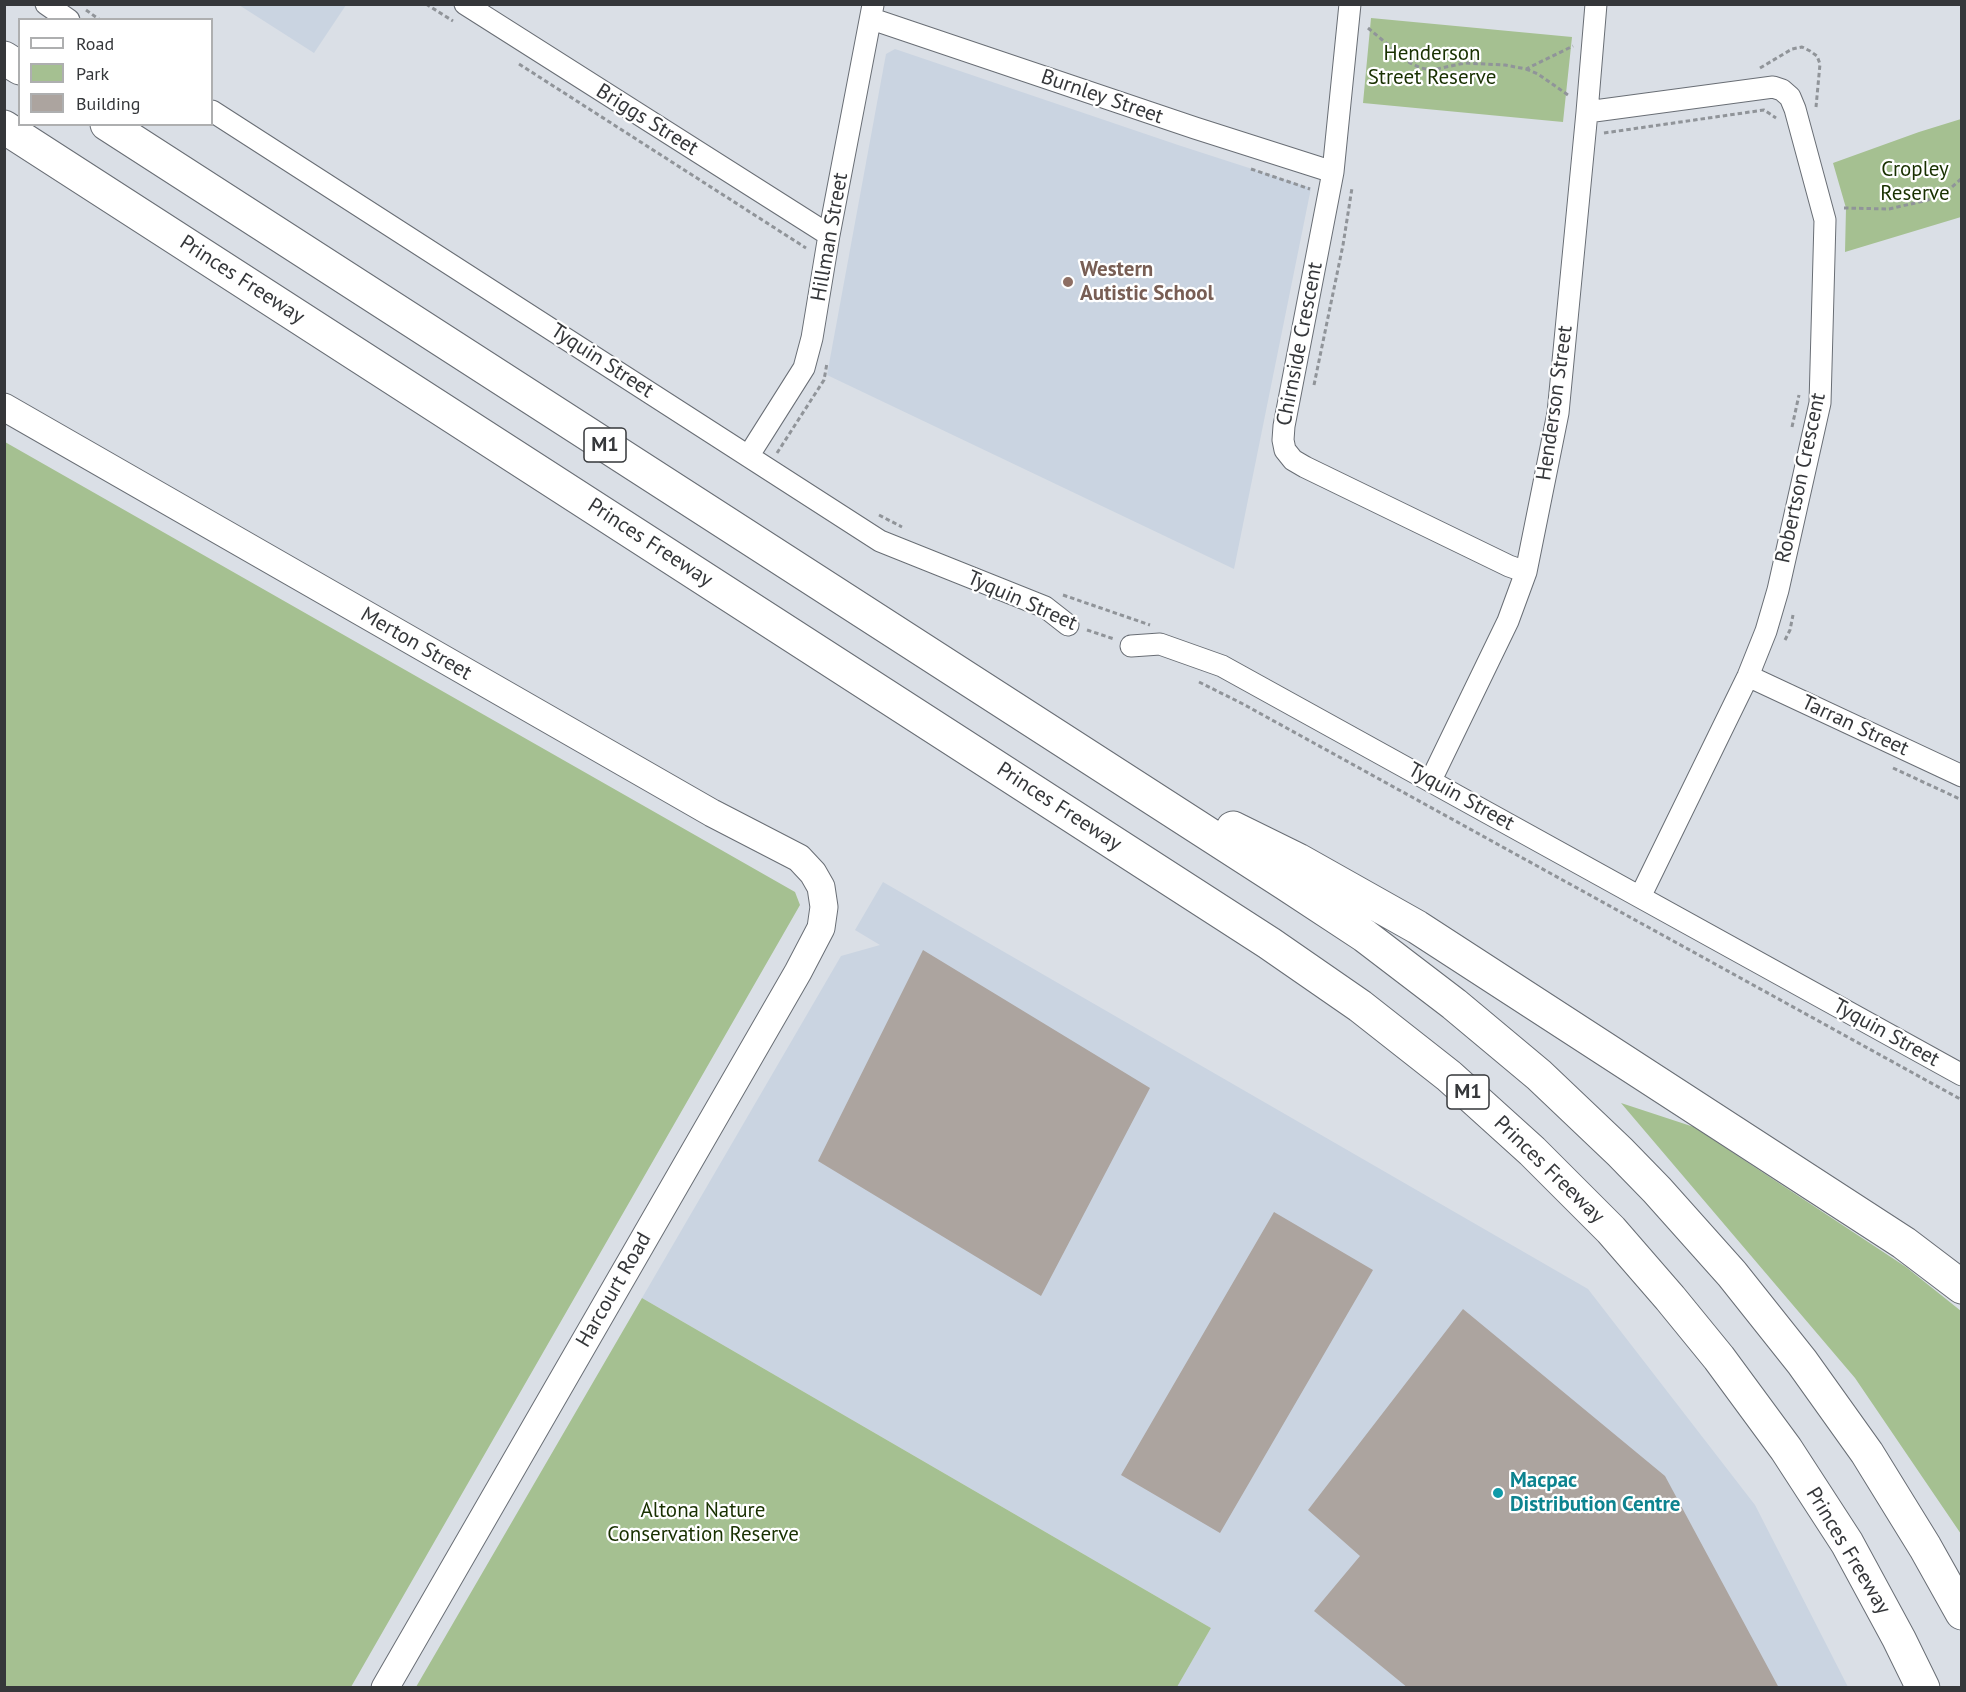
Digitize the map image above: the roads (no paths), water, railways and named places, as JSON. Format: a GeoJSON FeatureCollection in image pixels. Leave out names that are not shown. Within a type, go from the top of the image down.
{"type":"FeatureCollection","features":[{"type":"Feature","properties":{"kind":"highway"},"geometry":{"type":"LineString","coordinates":[[4,58],[18,67]]}},
{"type":"Feature","properties":{"kind":"highway","name":"M1"},"geometry":{"type":"LineString","coordinates":[[110,126],[1286,884],[1409,969],[1496,1038],[1539,1075],[1620,1152],[1658,1190],[1732,1274],[1802,1362],[1867,1453],[1925,1547],[1959,1608]]}},
{"type":"Feature","properties":{"kind":"highway","name":"Princes Freeway"},"geometry":{"type":"LineString","coordinates":[[4,128],[1269,943],[1405,1040],[1491,1112],[1572,1189],[1648,1271],[1719,1358],[1786,1449],[1847,1543],[1923,1688]]}},
{"type":"Feature","properties":{"kind":"highway"},"geometry":{"type":"LineString","coordinates":[[1102,765],[1298,860],[1418,927],[1904,1243],[1962,1287]]}},
{"type":"Feature","properties":{"kind":"street"},"geometry":{"type":"LineString","coordinates":[[46,4],[66,18]]}},
{"type":"Feature","properties":{"kind":"street","name":"Briggs Street"},"geometry":{"type":"LineString","coordinates":[[465,4],[829,235]]}},
{"type":"Feature","properties":{"kind":"street","name":"Chirnside Crescent"},"geometry":{"type":"LineString","coordinates":[[1350,4],[1333,172],[1284,426],[1285,450],[1293,460],[1305,467],[1509,566],[1526,572]]}},
{"type":"Feature","properties":{"kind":"street","name":"Henderson Street"},"geometry":{"type":"LineString","coordinates":[[1431,780],[1508,621],[1526,572],[1558,413],[1596,4]]}},
{"type":"Feature","properties":{"kind":"street","name":"Hillman Street"},"geometry":{"type":"LineString","coordinates":[[749,455],[804,368],[812,339],[829,235],[872,12]]}},
{"type":"Feature","properties":{"kind":"street","name":"Burnley Street"},"geometry":{"type":"LineString","coordinates":[[872,12],[1195,128],[1333,172]]}},
{"type":"Feature","properties":{"kind":"street","name":"Robertson Crescent"},"geometry":{"type":"LineString","coordinates":[[1587,112],[1773,87],[1782,90],[1790,97],[1795,109],[1825,220],[1820,403],[1778,590],[1766,631],[1748,676],[1640,897]]}},
{"type":"Feature","properties":{"kind":"street","name":"Tyquin Street"},"geometry":{"type":"LineString","coordinates":[[213,112],[880,540],[1044,607],[1068,625]]}},
{"type":"Feature","properties":{"kind":"street","name":"Merton Street"},"geometry":{"type":"LineString","coordinates":[[4,407],[702,808],[799,858],[813,873],[821,887]]}},
{"type":"Feature","properties":{"kind":"street","name":"Tyquin Street"},"geometry":{"type":"LineString","coordinates":[[1131,646],[1160,644],[1222,666],[1962,1074]]}},
{"type":"Feature","properties":{"kind":"street","name":"Tarran Street"},"geometry":{"type":"LineString","coordinates":[[1748,676],[1962,776]]}},
{"type":"Feature","properties":{"kind":"street","name":"Harcourt Road"},"geometry":{"type":"LineString","coordinates":[[385,1688],[798,972],[821,928],[824,907],[821,887]]}},
{"type":"Feature","properties":{"kind":"place","name":"Western Autistic School"},"geometry":{"type":"Point","coordinates":[1068,282]}},
{"type":"Feature","properties":{"kind":"place","name":"Macpac Distribution Centre"},"geometry":{"type":"Point","coordinates":[1498,1493]}},
{"type":"Feature","properties":{"kind":"park label","name":"Henderson Street Reserve"},"geometry":{"type":"Point","coordinates":[1432,66]}},
{"type":"Feature","properties":{"kind":"park label","name":"Cropley Reserve"},"geometry":{"type":"Point","coordinates":[1915,182]}},
{"type":"Feature","properties":{"kind":"park label","name":"Altona Nature Conservation Reserve"},"geometry":{"type":"Point","coordinates":[703,1523]}}]}
